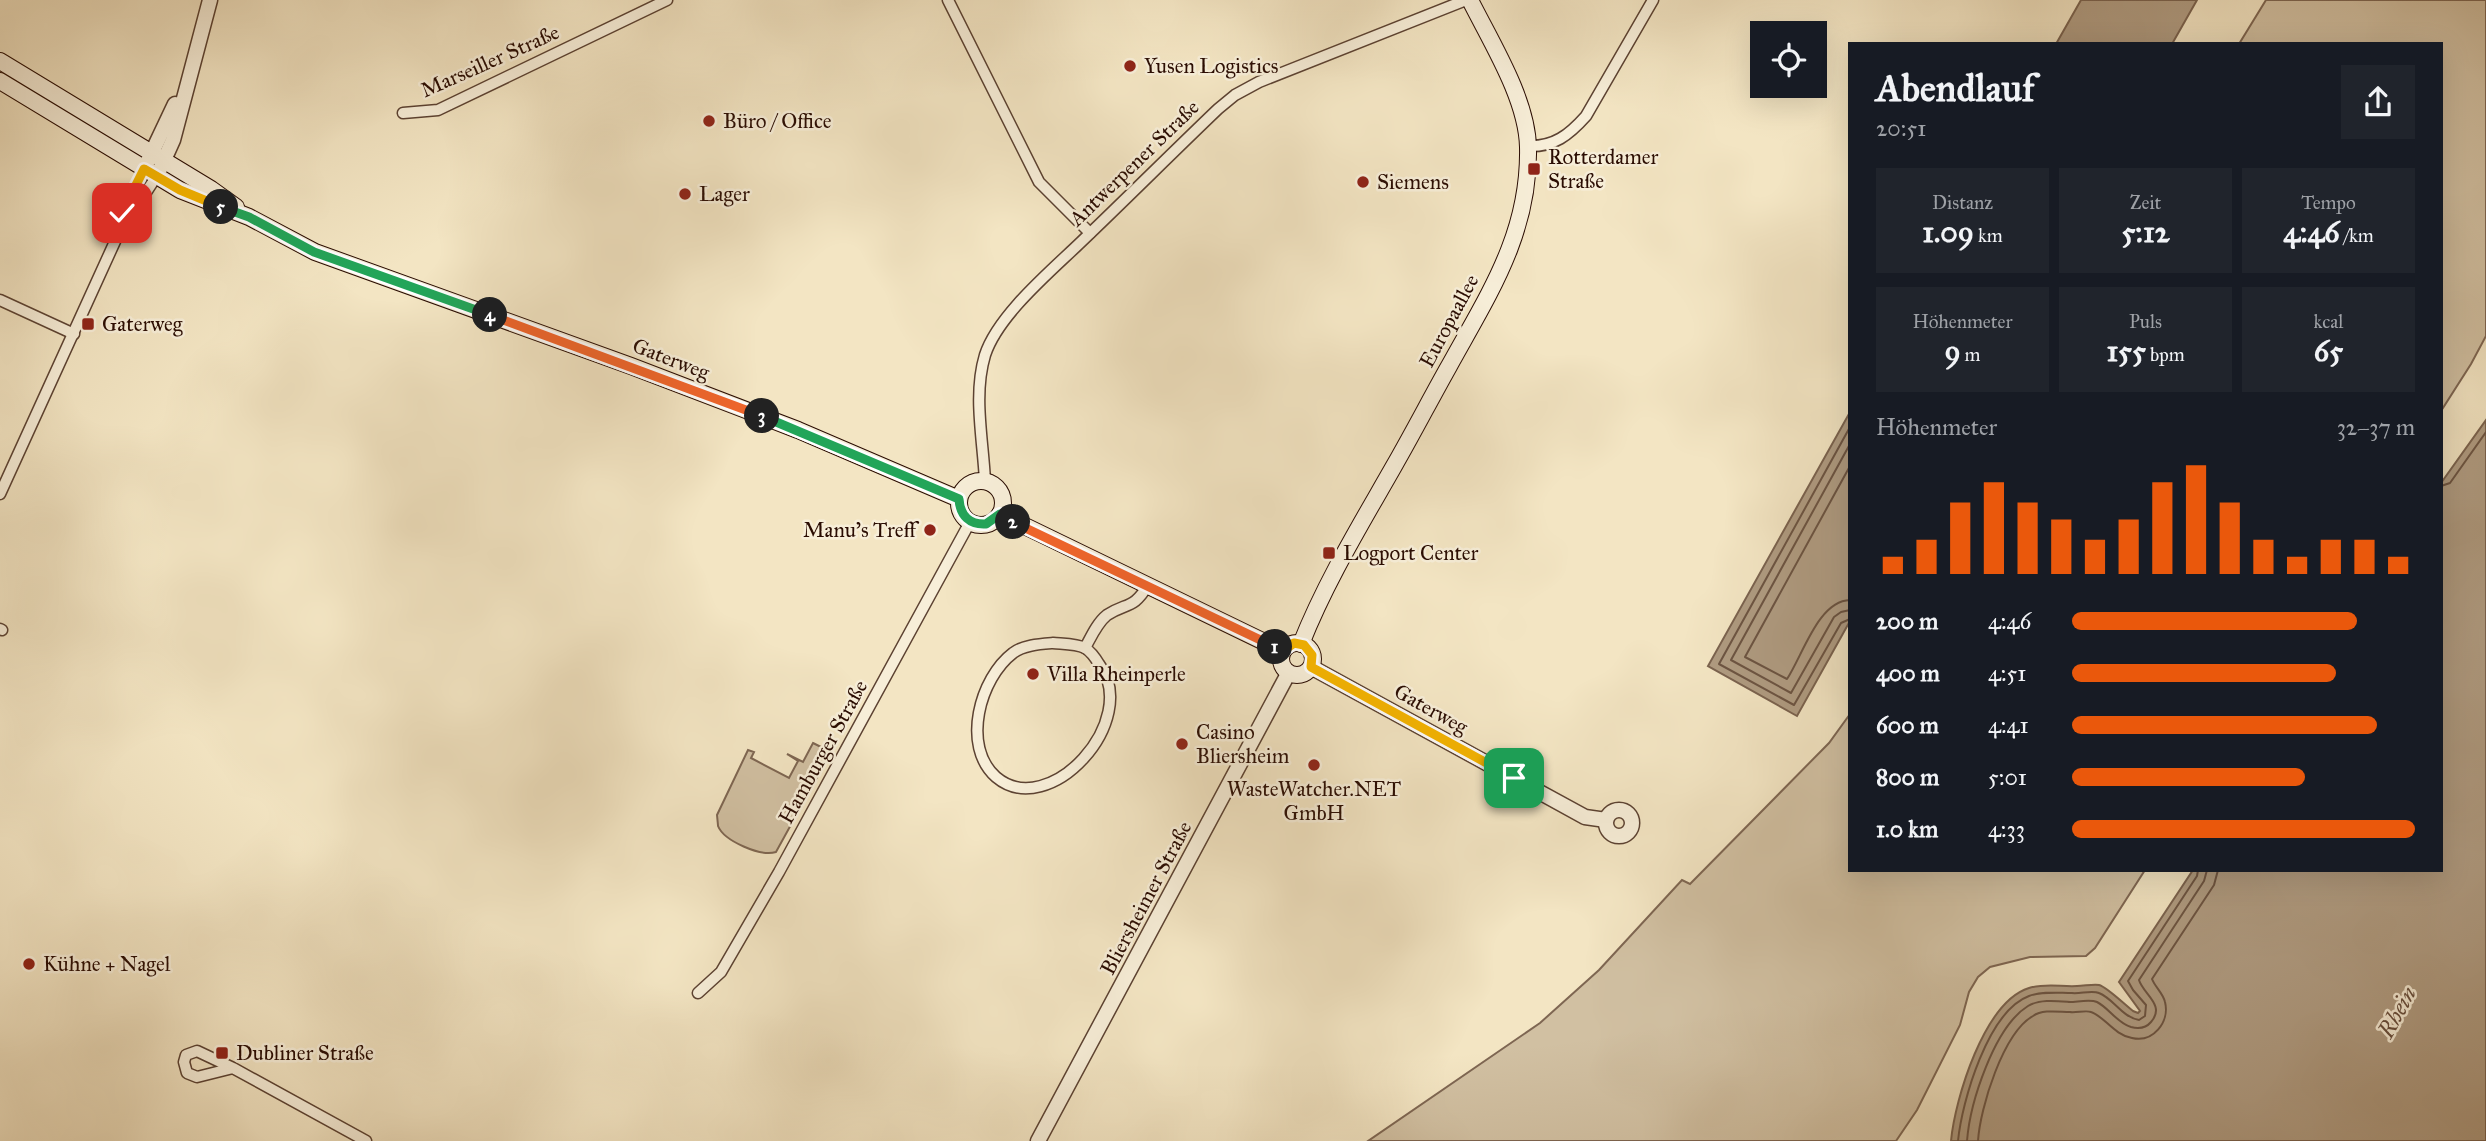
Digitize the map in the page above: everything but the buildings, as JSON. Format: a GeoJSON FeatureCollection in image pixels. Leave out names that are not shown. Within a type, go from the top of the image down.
{"type":"FeatureCollection","features":[{"type":"Feature","properties":{"kind":"main road","name":"Europaallee"},"geometry":{"type":"LineString","coordinates":[[1301,643],[1341,558],[1466,334],[1513,243],[1520,222],[1528,146],[1522,116],[1512,88],[1468,0]]}},
{"type":"Feature","properties":{"kind":"main road"},"geometry":{"type":"LineString","coordinates":[[0,61],[154,165]]}},
{"type":"Feature","properties":{"kind":"main road"},"geometry":{"type":"LineString","coordinates":[[0,81],[154,165]]}},
{"type":"Feature","properties":{"kind":"main road","name":"Gaterweg"},"geometry":{"type":"LineString","coordinates":[[154,165],[200,200],[249,217],[314,252],[631,366],[797,430],[959,499]]}},
{"type":"Feature","properties":{"kind":"main road"},"geometry":{"type":"LineString","coordinates":[[985,481],[1000,492],[1003,500],[1000,514],[986,524],[970,522],[959,507],[959,499],[968,485],[985,481]]}},
{"type":"Feature","properties":{"kind":"main road"},"geometry":{"type":"LineString","coordinates":[[1000,514],[1283,651]]}},
{"type":"Feature","properties":{"kind":"main road"},"geometry":{"type":"LineString","coordinates":[[1301,643],[1307,646],[1312,655],[1311,667],[1303,674],[1288,674],[1281,665],[1283,651],[1290,644],[1301,643]]}},
{"type":"Feature","properties":{"kind":"street"},"geometry":{"type":"LineString","coordinates":[[0,494],[117,237],[122,213],[154,165],[178,95],[186,83],[210,0]]}},
{"type":"Feature","properties":{"kind":"street","name":"Marseiller Straße"},"geometry":{"type":"LineString","coordinates":[[403,113],[438,110],[667,0]]}},
{"type":"Feature","properties":{"kind":"street"},"geometry":{"type":"LineString","coordinates":[[948,0],[1039,182],[1090,233]]}},
{"type":"Feature","properties":{"kind":"street","name":"Antwerpener Straße"},"geometry":{"type":"LineString","coordinates":[[985,481],[979,402],[980,374],[991,340],[1022,302],[1090,233],[1234,95],[1259,82],[1468,0]]}},
{"type":"Feature","properties":{"kind":"street"},"geometry":{"type":"LineString","coordinates":[[1528,146],[1554,142],[1571,133],[1586,116],[1653,0]]}},
{"type":"Feature","properties":{"kind":"street"},"geometry":{"type":"LineString","coordinates":[[0,300],[74,334]]}},
{"type":"Feature","properties":{"kind":"street","name":"Hamburger Straße"},"geometry":{"type":"LineString","coordinates":[[698,993],[721,972],[970,522]]}},
{"type":"Feature","properties":{"kind":"street"},"geometry":{"type":"LineString","coordinates":[[1085,648],[1097,626],[1108,615],[1134,603],[1147,585]]}},
{"type":"Feature","properties":{"kind":"street"},"geometry":{"type":"LineString","coordinates":[[1054,643],[1085,648],[1102,667],[1108,684],[1110,704],[1101,735],[1088,754],[1053,781],[1033,788],[1013,786],[997,777],[986,765],[978,739],[978,718],[983,694],[999,666],[1015,651],[1035,645],[1054,643]]}},
{"type":"Feature","properties":{"kind":"street","name":"Gaterweg"},"geometry":{"type":"LineString","coordinates":[[1311,667],[1585,817],[1606,820]]}},
{"type":"Feature","properties":{"kind":"street","name":"Bliersheimer Straße"},"geometry":{"type":"LineString","coordinates":[[1038,1141],[1288,674]]}},
{"type":"Feature","properties":{"kind":"street"},"geometry":{"type":"LineString","coordinates":[[233,1068],[366,1141]]}},
{"type":"Feature","properties":{"kind":"shaded area"},"geometry":{"type":"Polygon","coordinates":[[[2266,0],[2486,0],[2486,336],[2443,408],[2443,42],[2240,42],[2266,0]]]}},
{"type":"Feature","properties":{"kind":"shaded area"},"geometry":{"type":"Polygon","coordinates":[[[1848,717],[1848,872],[2144,872],[2095,948],[2086,956],[2030,957],[1990,967],[1978,977],[1969,992],[1960,1025],[1917,1110],[1896,1141],[1368,1141],[1540,1023],[1599,970],[1682,880],[1690,884],[1829,743],[1848,717]]]}},
{"type":"Feature","properties":{"kind":"shaded area"},"geometry":{"type":"Polygon","coordinates":[[[813,743],[831,752],[776,852],[753,850],[727,837],[718,826],[717,815],[748,750],[754,752],[751,758],[789,778],[798,761],[787,754],[803,762],[813,743]]]}},
{"type":"Feature","properties":{"kind":"water"},"geometry":{"type":"Polygon","coordinates":[[[2081,0],[2197,0],[2173,42],[2057,42],[2081,0]]]}},
{"type":"Feature","properties":{"kind":"water"},"geometry":{"type":"Polygon","coordinates":[[[1848,416],[1848,625],[1797,716],[1708,666],[1848,416]]]}},
{"type":"Feature","properties":{"kind":"water","name":"Rhein"},"geometry":{"type":"Polygon","coordinates":[[[2486,420],[2486,1141],[1951,1141],[1959,1101],[1975,1054],[1998,1012],[2013,997],[2029,988],[2047,985],[2099,985],[2133,1011],[2140,1011],[2119,982],[2192,872],[2443,872],[2443,480],[2486,420]]]}},
{"type":"Feature","properties":{"kind":"place","name":"Yusen Logistics"},"geometry":{"type":"Point","coordinates":[1130,66]}},
{"type":"Feature","properties":{"kind":"place","name":"Büro / Office"},"geometry":{"type":"Point","coordinates":[709,121]}},
{"type":"Feature","properties":{"kind":"place","name":"Rotterdamer Straße"},"geometry":{"type":"Point","coordinates":[1534,169]}},
{"type":"Feature","properties":{"kind":"place","name":"Siemens"},"geometry":{"type":"Point","coordinates":[1363,182]}},
{"type":"Feature","properties":{"kind":"place","name":"Lager"},"geometry":{"type":"Point","coordinates":[685,194]}},
{"type":"Feature","properties":{"kind":"place","name":"Gaterweg"},"geometry":{"type":"Point","coordinates":[88,324]}},
{"type":"Feature","properties":{"kind":"place","name":"Manu's Treff"},"geometry":{"type":"Point","coordinates":[930,530]}},
{"type":"Feature","properties":{"kind":"place","name":"Logport Center"},"geometry":{"type":"Point","coordinates":[1329,553]}},
{"type":"Feature","properties":{"kind":"place","name":"Villa Rheinperle"},"geometry":{"type":"Point","coordinates":[1033,674]}},
{"type":"Feature","properties":{"kind":"place","name":"Casino Bliersheim"},"geometry":{"type":"Point","coordinates":[1182,744]}},
{"type":"Feature","properties":{"kind":"place","name":"WasteWatcher.NET GmbH"},"geometry":{"type":"Point","coordinates":[1314,765]}},
{"type":"Feature","properties":{"kind":"place","name":"Kühne + Nagel"},"geometry":{"type":"Point","coordinates":[29,964]}},
{"type":"Feature","properties":{"kind":"place","name":"Dubliner Straße"},"geometry":{"type":"Point","coordinates":[222,1053]}},
{"type":"Feature","properties":{"kind":"route"},"geometry":{"type":"LineString","coordinates":[[122,213],[144,169],[200,200],[249,217],[314,252],[631,366],[797,430],[959,499],[959,507],[970,522],[986,524],[1000,514],[1283,651],[1290,644],[1301,643],[1312,655],[1311,667],[1514,778]]}}]}
